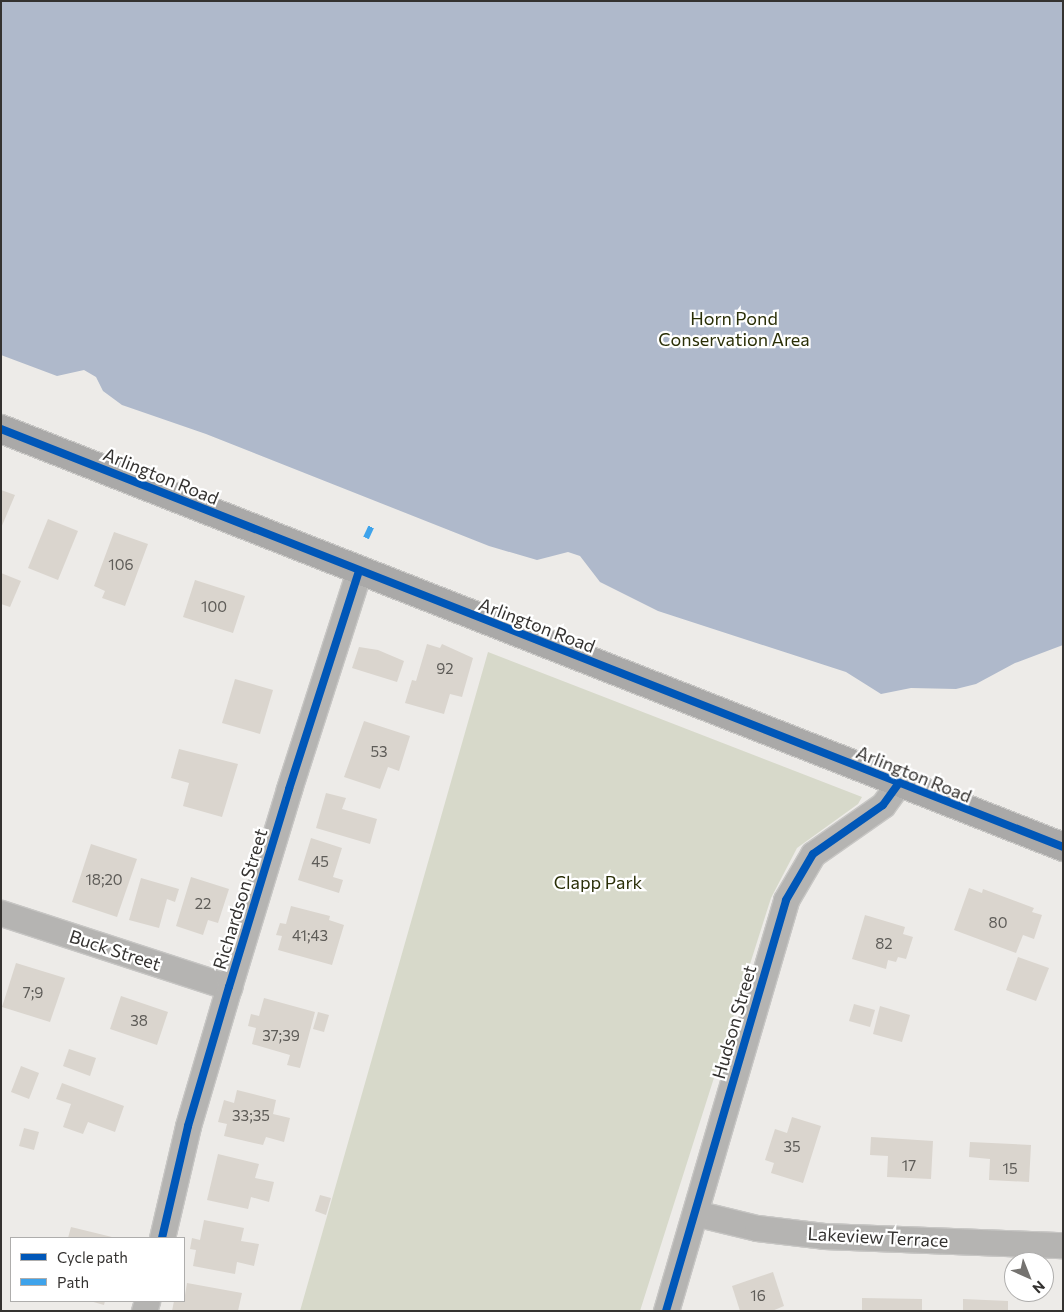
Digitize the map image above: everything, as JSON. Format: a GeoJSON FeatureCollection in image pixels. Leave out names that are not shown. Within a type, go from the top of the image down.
{"type":"FeatureCollection","features":[{"type":"Feature","properties":{"kind":"street","name":"Arlington Road"},"geometry":{"type":"LineString","coordinates":[[1,429],[898,784],[1063,847]]}},
{"type":"Feature","properties":{"kind":"street","name":"Richardson Street"},"geometry":{"type":"LineString","coordinates":[[162,1237],[188,1126],[229,987],[288,789],[359,571]]}},
{"type":"Feature","properties":{"kind":"street","name":"Hudson Street"},"geometry":{"type":"LineString","coordinates":[[666,1311],[786,900],[813,854],[883,805],[898,784]]}},
{"type":"Feature","properties":{"kind":"street","name":"Buck Street"},"geometry":{"type":"LineString","coordinates":[[1,913],[229,987]]}},
{"type":"Feature","properties":{"kind":"street","name":"Lakeview Terrace"},"geometry":{"type":"LineString","coordinates":[[695,1213],[757,1228],[824,1236],[1063,1245]]}},
{"type":"Feature","properties":{"kind":"green space","name":"Clapp Park"},"geometry":{"type":"Polygon","coordinates":[[[488,652],[862,797],[858,804],[797,848],[771,898],[640,1311],[300,1311],[488,652]]]}},
{"type":"Feature","properties":{"kind":"water","name":"Horn Pond Conservation Area"},"geometry":{"type":"Polygon","coordinates":[[[1,1],[1063,1],[1063,645],[1015,663],[976,684],[956,689],[911,688],[881,694],[846,672],[658,611],[600,582],[580,556],[568,552],[537,560],[489,546],[206,434],[122,405],[103,391],[96,377],[84,370],[57,376],[1,355],[1,1]]]}},
{"type":"Feature","properties":{"kind":"building"},"geometry":{"type":"Polygon","coordinates":[[[1,490],[15,495],[1,528],[1,490]]]}},
{"type":"Feature","properties":{"kind":"building"},"geometry":{"type":"Polygon","coordinates":[[[48,519],[78,531],[58,580],[28,568],[48,519]]]}},
{"type":"Feature","properties":{"kind":"building"},"geometry":{"type":"Polygon","coordinates":[[[114,532],[148,544],[125,606],[102,598],[105,591],[94,586],[114,532]]]}},
{"type":"Feature","properties":{"kind":"building"},"geometry":{"type":"Polygon","coordinates":[[[1,573],[21,581],[10,607],[1,604],[1,573]]]}},
{"type":"Feature","properties":{"kind":"building"},"geometry":{"type":"Polygon","coordinates":[[[195,580],[245,596],[233,633],[183,617],[195,580]]]}},
{"type":"Feature","properties":{"kind":"building"},"geometry":{"type":"Polygon","coordinates":[[[427,644],[440,648],[442,644],[473,658],[462,697],[450,694],[444,714],[405,703],[412,680],[416,681],[427,644]]]}},
{"type":"Feature","properties":{"kind":"building"},"geometry":{"type":"Polygon","coordinates":[[[359,647],[378,650],[404,661],[397,682],[352,668],[359,647]]]}},
{"type":"Feature","properties":{"kind":"building"},"geometry":{"type":"Polygon","coordinates":[[[235,679],[273,690],[260,734],[222,723],[235,679]]]}},
{"type":"Feature","properties":{"kind":"building"},"geometry":{"type":"Polygon","coordinates":[[[364,721],[410,736],[399,771],[388,767],[380,789],[344,777],[364,721]]]}},
{"type":"Feature","properties":{"kind":"building"},"geometry":{"type":"Polygon","coordinates":[[[179,749],[238,764],[222,817],[183,806],[189,783],[171,778],[179,749]]]}},
{"type":"Feature","properties":{"kind":"building"},"geometry":{"type":"Polygon","coordinates":[[[326,793],[346,798],[342,809],[377,819],[370,844],[316,828],[326,793]]]}},
{"type":"Feature","properties":{"kind":"building"},"geometry":{"type":"Polygon","coordinates":[[[311,838],[342,848],[333,877],[343,880],[339,893],[298,880],[311,838]]]}},
{"type":"Feature","properties":{"kind":"building"},"geometry":{"type":"Polygon","coordinates":[[[91,844],[137,859],[117,917],[72,902],[91,844]]]}},
{"type":"Feature","properties":{"kind":"building"},"geometry":{"type":"Polygon","coordinates":[[[191,877],[229,889],[218,923],[208,920],[203,935],[176,926],[191,877]]]}},
{"type":"Feature","properties":{"kind":"building"},"geometry":{"type":"Polygon","coordinates":[[[141,878],[179,889],[175,902],[167,899],[159,928],[129,920],[141,878]]]}},
{"type":"Feature","properties":{"kind":"building"},"geometry":{"type":"Polygon","coordinates":[[[969,888],[982,893],[983,889],[1034,908],[1032,912],[1042,915],[1034,939],[1023,935],[1016,953],[954,930],[969,888]]]}},
{"type":"Feature","properties":{"kind":"building"},"geometry":{"type":"Polygon","coordinates":[[[291,906],[330,916],[329,920],[344,925],[332,965],[278,950],[282,936],[276,935],[280,923],[286,924],[291,906]]]}},
{"type":"Feature","properties":{"kind":"building"},"geometry":{"type":"Polygon","coordinates":[[[865,915],[905,927],[903,934],[913,937],[906,959],[898,957],[896,962],[888,960],[886,969],[852,959],[865,915]]]}},
{"type":"Feature","properties":{"kind":"building"},"geometry":{"type":"Polygon","coordinates":[[[1018,957],[1049,968],[1036,1001],[1006,990],[1018,957]]]}},
{"type":"Feature","properties":{"kind":"building"},"geometry":{"type":"Polygon","coordinates":[[[16,963],[65,978],[50,1022],[2,1007],[16,963]]]}},
{"type":"Feature","properties":{"kind":"building"},"geometry":{"type":"Polygon","coordinates":[[[121,996],[168,1012],[157,1045],[110,1029],[121,996]]]}},
{"type":"Feature","properties":{"kind":"building"},"geometry":{"type":"Polygon","coordinates":[[[264,998],[315,1012],[300,1068],[287,1065],[290,1055],[252,1044],[256,1028],[248,1026],[251,1014],[259,1016],[264,998]]]}},
{"type":"Feature","properties":{"kind":"building"},"geometry":{"type":"Polygon","coordinates":[[[854,1004],[875,1010],[870,1027],[849,1021],[854,1004]]]}},
{"type":"Feature","properties":{"kind":"building"},"geometry":{"type":"Polygon","coordinates":[[[880,1006],[910,1015],[902,1042],[873,1034],[880,1006]]]}},
{"type":"Feature","properties":{"kind":"building"},"geometry":{"type":"Polygon","coordinates":[[[318,1012],[329,1015],[324,1032],[313,1029],[318,1012]]]}},
{"type":"Feature","properties":{"kind":"building"},"geometry":{"type":"Polygon","coordinates":[[[69,1049],[96,1058],[90,1076],[63,1066],[69,1049]]]}},
{"type":"Feature","properties":{"kind":"building"},"geometry":{"type":"Polygon","coordinates":[[[21,1066],[39,1073],[29,1099],[11,1092],[21,1066]]]}},
{"type":"Feature","properties":{"kind":"building"},"geometry":{"type":"Polygon","coordinates":[[[62,1083],[124,1106],[115,1132],[88,1122],[83,1134],[63,1127],[71,1104],[56,1099],[62,1083]]]}},
{"type":"Feature","properties":{"kind":"building"},"geometry":{"type":"Polygon","coordinates":[[[237,1090],[276,1100],[273,1114],[290,1118],[284,1142],[266,1137],[263,1145],[224,1136],[227,1124],[218,1122],[224,1100],[234,1103],[237,1090]]]}},
{"type":"Feature","properties":{"kind":"building"},"geometry":{"type":"Polygon","coordinates":[[[792,1117],[821,1126],[803,1183],[771,1173],[774,1163],[765,1160],[775,1129],[787,1133],[792,1117]]]}},
{"type":"Feature","properties":{"kind":"building"},"geometry":{"type":"Polygon","coordinates":[[[24,1128],[39,1132],[34,1150],[19,1146],[24,1128]]]}},
{"type":"Feature","properties":{"kind":"building"},"geometry":{"type":"Polygon","coordinates":[[[871,1137],[933,1141],[931,1179],[887,1177],[888,1156],[870,1155],[871,1137]]]}},
{"type":"Feature","properties":{"kind":"building"},"geometry":{"type":"Polygon","coordinates":[[[970,1142],[1031,1145],[1029,1182],[989,1180],[990,1159],[969,1157],[970,1142]]]}},
{"type":"Feature","properties":{"kind":"building"},"geometry":{"type":"Polygon","coordinates":[[[218,1154],[259,1164],[255,1178],[274,1182],[269,1202],[251,1197],[248,1209],[207,1200],[218,1154]]]}},
{"type":"Feature","properties":{"kind":"building"},"geometry":{"type":"Polygon","coordinates":[[[320,1195],[331,1198],[326,1215],[315,1211],[320,1195]]]}},
{"type":"Feature","properties":{"kind":"building"},"geometry":{"type":"Polygon","coordinates":[[[204,1220],[244,1228],[241,1241],[259,1244],[254,1266],[237,1262],[235,1274],[193,1266],[196,1250],[190,1249],[192,1238],[200,1240],[204,1220]]]}},
{"type":"Feature","properties":{"kind":"building"},"geometry":{"type":"Polygon","coordinates":[[[71,1227],[112,1237],[68,1237],[71,1227]]]}},
{"type":"Feature","properties":{"kind":"building"},"geometry":{"type":"Polygon","coordinates":[[[773,1272],[784,1306],[772,1311],[740,1311],[732,1286],[773,1272]]]}},
{"type":"Feature","properties":{"kind":"building"},"geometry":{"type":"Polygon","coordinates":[[[187,1283],[242,1293],[238,1311],[172,1311],[174,1302],[185,1302],[187,1283]]]}},
{"type":"Feature","properties":{"kind":"building"},"geometry":{"type":"Polygon","coordinates":[[[862,1298],[922,1299],[922,1311],[862,1311],[862,1298]]]}},
{"type":"Feature","properties":{"kind":"building"},"geometry":{"type":"Polygon","coordinates":[[[963,1299],[1008,1302],[1008,1311],[963,1311],[963,1299]]]}},
{"type":"Feature","properties":{"kind":"building"},"geometry":{"type":"Polygon","coordinates":[[[94,1302],[105,1302],[104,1305],[94,1302]]]}},
{"type":"Feature","properties":{"kind":"marked path"},"geometry":{"type":"LineString","coordinates":[[366,538],[373,523]]}},
{"type":"Feature","properties":{"kind":"cycle path"},"geometry":{"type":"LineString","coordinates":[[1,429],[1063,847]]}},
{"type":"Feature","properties":{"kind":"cycle path"},"geometry":{"type":"LineString","coordinates":[[162,1237],[188,1126],[229,987],[289,789],[359,571]]}},
{"type":"Feature","properties":{"kind":"cycle path"},"geometry":{"type":"LineString","coordinates":[[666,1311],[786,900],[813,854],[883,805],[898,784]]}}]}
